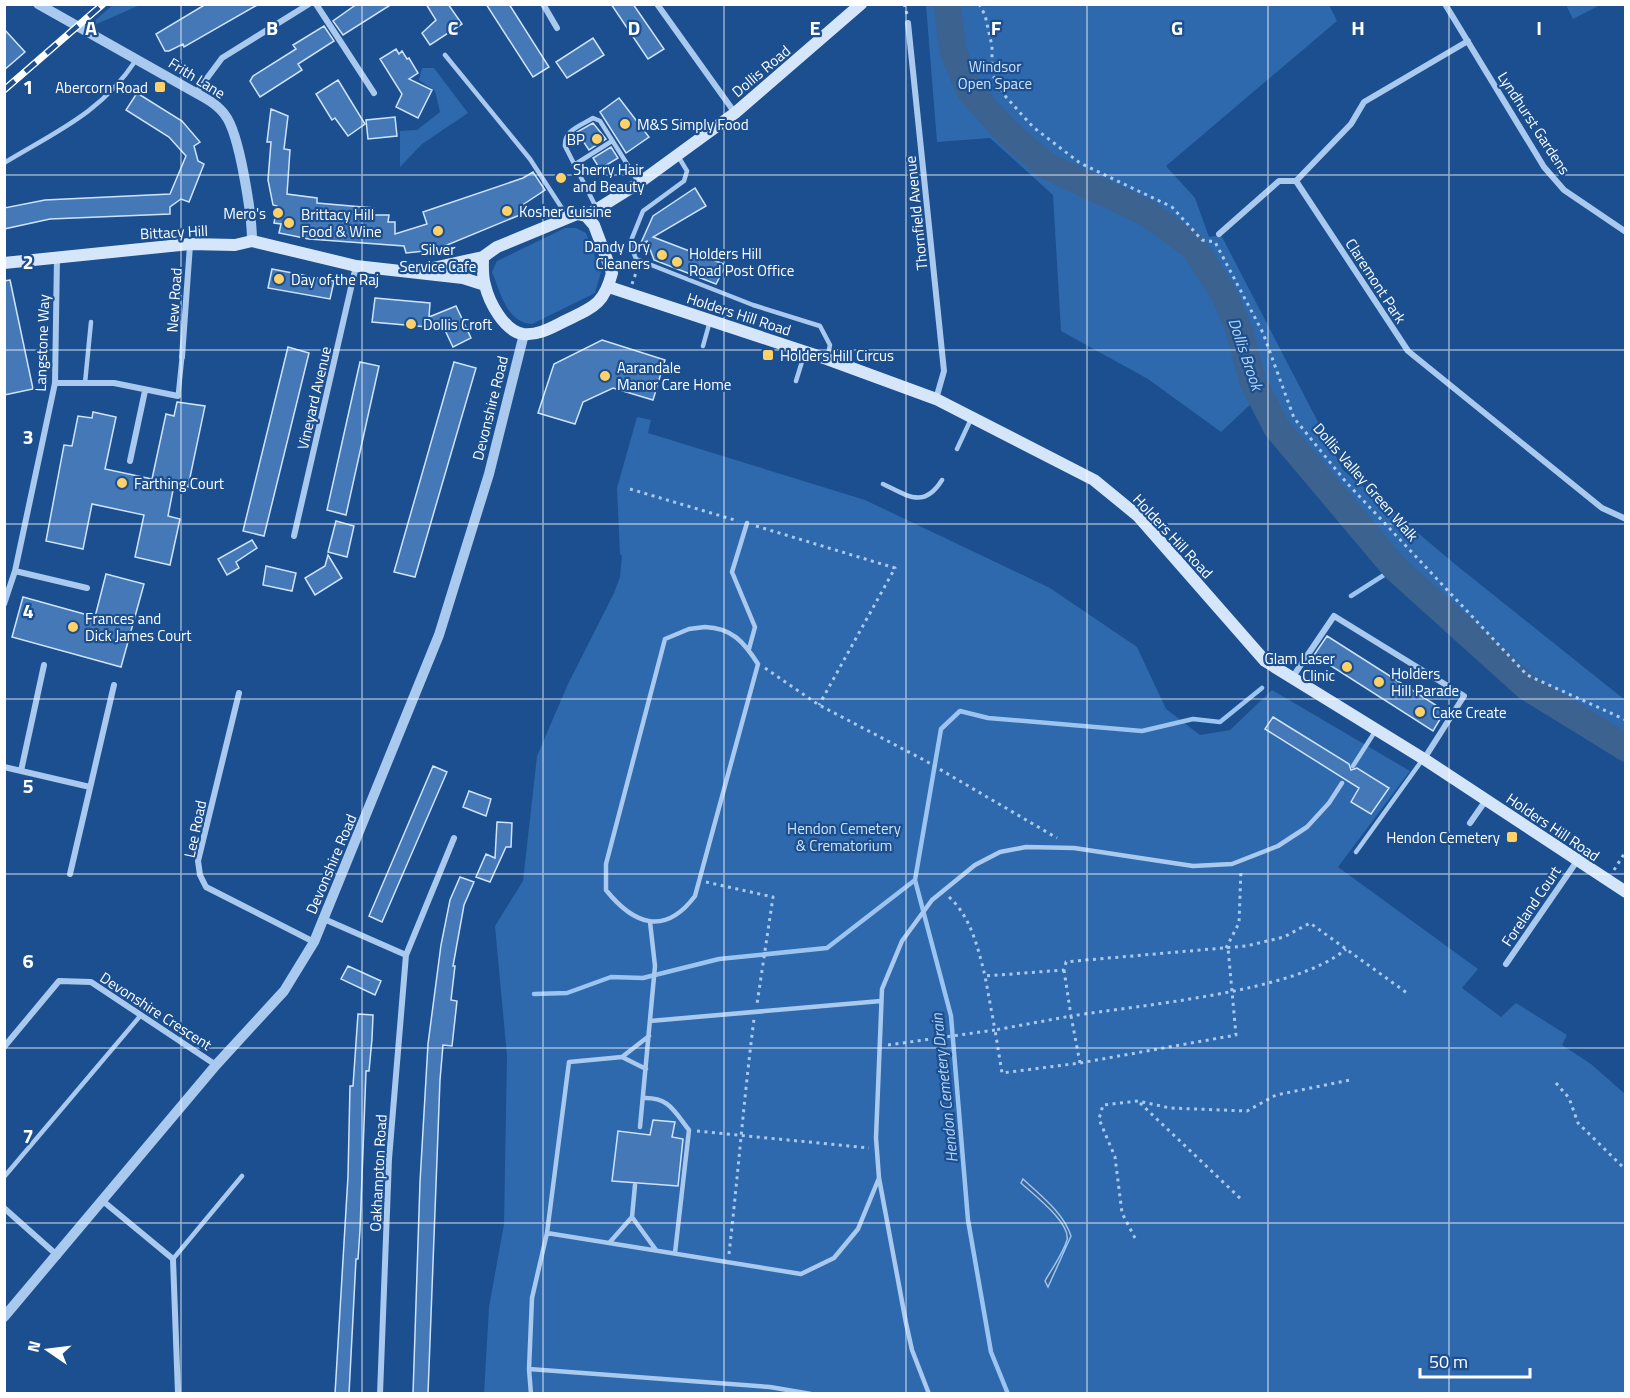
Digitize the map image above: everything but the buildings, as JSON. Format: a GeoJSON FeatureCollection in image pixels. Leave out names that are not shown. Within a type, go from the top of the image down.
{"type":"FeatureCollection","features":[{"type":"Feature","properties":{"kind":"main road","name":"Dollis Road"},"geometry":{"type":"LineString","coordinates":[[592,213],[678,156],[735,113],[861,4]]}},
{"type":"Feature","properties":{"kind":"main road"},"geometry":{"type":"LineString","coordinates":[[592,213],[594,225],[612,273],[603,300],[593,308],[540,333],[524,334],[512,330],[503,321],[485,285],[483,257],[497,247],[567,216],[592,213]]}},
{"type":"Feature","properties":{"kind":"main road","name":"Bittacy Hill"},"geometry":{"type":"LineString","coordinates":[[4,263],[190,244],[235,245],[252,241],[356,266],[463,278],[485,285]]}},
{"type":"Feature","properties":{"kind":"main road","name":"Bittacy Hill"},"geometry":{"type":"LineString","coordinates":[[414,273],[483,257]]}},
{"type":"Feature","properties":{"kind":"main road","name":"Holders Hill Road"},"geometry":{"type":"LineString","coordinates":[[609,287],[827,359],[936,399],[1094,480],[1138,516],[1265,661],[1424,759],[1626,892]]}},
{"type":"Feature","properties":{"kind":"street","name":"Frith Lane"},"geometry":{"type":"LineString","coordinates":[[38,4],[213,103],[226,116],[235,137],[252,224],[252,241]]}},
{"type":"Feature","properties":{"kind":"street"},"geometry":{"type":"LineString","coordinates":[[196,93],[222,58],[309,4]]}},
{"type":"Feature","properties":{"kind":"street"},"geometry":{"type":"LineString","coordinates":[[316,4],[374,93]]}},
{"type":"Feature","properties":{"kind":"street"},"geometry":{"type":"LineString","coordinates":[[543,4],[557,28]]}},
{"type":"Feature","properties":{"kind":"street"},"geometry":{"type":"LineString","coordinates":[[657,4],[735,113]]}},
{"type":"Feature","properties":{"kind":"street","name":"Lyndhurst Gardens"},"geometry":{"type":"LineString","coordinates":[[1445,4],[1544,167],[1564,190],[1626,232]]}},
{"type":"Feature","properties":{"kind":"street","name":"Thornfield Avenue"},"geometry":{"type":"LineString","coordinates":[[908,22],[944,371],[936,399]]}},
{"type":"Feature","properties":{"kind":"street"},"geometry":{"type":"LineString","coordinates":[[1219,234],[1279,181],[1296,181],[1351,124],[1364,102],[1468,41]]}},
{"type":"Feature","properties":{"kind":"street","name":"Claremont Park"},"geometry":{"type":"LineString","coordinates":[[1296,181],[1408,351],[1602,508],[1626,519]]}},
{"type":"Feature","properties":{"kind":"street","name":"New Road"},"geometry":{"type":"LineString","coordinates":[[182,357],[190,244]]}},
{"type":"Feature","properties":{"kind":"street","name":"Langstone Way"},"geometry":{"type":"LineString","coordinates":[[4,604],[15,571],[55,383],[57,257]]}},
{"type":"Feature","properties":{"kind":"street","name":"Vineyard Avenue"},"geometry":{"type":"LineString","coordinates":[[294,536],[356,266]]}},
{"type":"Feature","properties":{"kind":"street","name":"Devonshire Road"},"geometry":{"type":"LineString","coordinates":[[4,1317],[104,1202],[216,1065],[284,991],[314,942],[440,635],[489,474],[524,334]]}},
{"type":"Feature","properties":{"kind":"street"},"geometry":{"type":"LineString","coordinates":[[55,383],[114,383],[178,396],[182,357]]}},
{"type":"Feature","properties":{"kind":"street"},"geometry":{"type":"LineString","coordinates":[[130,461],[145,391]]}},
{"type":"Feature","properties":{"kind":"street"},"geometry":{"type":"LineString","coordinates":[[15,571],[87,588]]}},
{"type":"Feature","properties":{"kind":"street"},"geometry":{"type":"LineString","coordinates":[[1292,678],[1334,616],[1464,696],[1424,759]]}},
{"type":"Feature","properties":{"kind":"street"},"geometry":{"type":"LineString","coordinates":[[21,771],[44,665]]}},
{"type":"Feature","properties":{"kind":"street"},"geometry":{"type":"LineString","coordinates":[[70,874],[114,685]]}},
{"type":"Feature","properties":{"kind":"street","name":"Lee Road"},"geometry":{"type":"LineString","coordinates":[[239,693],[198,861],[200,875],[206,887],[314,942]]}},
{"type":"Feature","properties":{"kind":"street"},"geometry":{"type":"LineString","coordinates":[[4,767],[90,787]]}},
{"type":"Feature","properties":{"kind":"street"},"geometry":{"type":"LineString","coordinates":[[1470,823],[1486,800]]}},
{"type":"Feature","properties":{"kind":"street","name":"Oakhampton Road"},"geometry":{"type":"LineString","coordinates":[[380,1394],[389,1159],[406,955],[454,838]]}},
{"type":"Feature","properties":{"kind":"street","name":"Foreland Court"},"geometry":{"type":"LineString","coordinates":[[1506,964],[1577,861]]}},
{"type":"Feature","properties":{"kind":"street"},"geometry":{"type":"LineString","coordinates":[[324,919],[406,955]]}},
{"type":"Feature","properties":{"kind":"street","name":"Devonshire Crescent"},"geometry":{"type":"LineString","coordinates":[[4,1047],[59,981],[91,982],[216,1065]]}},
{"type":"Feature","properties":{"kind":"street"},"geometry":{"type":"LineString","coordinates":[[104,1202],[173,1259],[178,1394]]}},
{"type":"Feature","properties":{"kind":"street"},"geometry":{"type":"LineString","coordinates":[[4,1208],[58,1256]]}},
{"type":"Feature","properties":{"kind":"lane"},"geometry":{"type":"LineString","coordinates":[[445,55],[530,159],[567,216]]}},
{"type":"Feature","properties":{"kind":"lane"},"geometry":{"type":"LineString","coordinates":[[4,163],[98,106],[121,83],[136,60]]}},
{"type":"Feature","properties":{"kind":"lane"},"geometry":{"type":"LineString","coordinates":[[592,213],[565,146],[568,132],[592,118],[596,119],[639,183]]}},
{"type":"Feature","properties":{"kind":"lane"},"geometry":{"type":"LineString","coordinates":[[574,165],[612,141]]}},
{"type":"Feature","properties":{"kind":"lane"},"geometry":{"type":"LineString","coordinates":[[678,156],[687,171],[684,181],[643,211],[630,243],[639,262],[753,305],[820,326],[830,345],[827,359]]}},
{"type":"Feature","properties":{"kind":"lane"},"geometry":{"type":"LineString","coordinates":[[703,346],[710,321]]}},
{"type":"Feature","properties":{"kind":"lane"},"geometry":{"type":"LineString","coordinates":[[85,383],[91,322]]}},
{"type":"Feature","properties":{"kind":"lane"},"geometry":{"type":"LineString","coordinates":[[796,381],[806,352]]}},
{"type":"Feature","properties":{"kind":"lane"},"geometry":{"type":"LineString","coordinates":[[957,449],[972,417]]}},
{"type":"Feature","properties":{"kind":"lane"},"geometry":{"type":"LineString","coordinates":[[883,484],[906,495],[924,498],[931,495],[942,480]]}},
{"type":"Feature","properties":{"kind":"lane"},"geometry":{"type":"LineString","coordinates":[[747,523],[734,558],[732,572],[755,627],[748,649]]}},
{"type":"Feature","properties":{"kind":"lane"},"geometry":{"type":"LineString","coordinates":[[721,628],[734,634],[758,664],[695,896],[685,910],[668,919],[650,922],[622,910],[606,890],[606,864],[665,639],[689,629],[721,628]]}},
{"type":"Feature","properties":{"kind":"lane"},"geometry":{"type":"LineString","coordinates":[[1353,766],[1376,730]]}},
{"type":"Feature","properties":{"kind":"lane"},"geometry":{"type":"LineString","coordinates":[[1356,852],[1424,759]]}},
{"type":"Feature","properties":{"kind":"lane"},"geometry":{"type":"LineString","coordinates":[[928,1393],[912,1350],[879,1178],[877,1148],[882,989],[902,941],[932,900],[975,865],[1000,852],[1026,847],[1074,848],[1193,866],[1232,864],[1278,846],[1307,827],[1329,803],[1342,783]]}},
{"type":"Feature","properties":{"kind":"lane"},"geometry":{"type":"LineString","coordinates":[[640,1127],[656,966],[650,922]]}},
{"type":"Feature","properties":{"kind":"lane"},"geometry":{"type":"LineString","coordinates":[[650,1021],[881,1001]]}},
{"type":"Feature","properties":{"kind":"lane"},"geometry":{"type":"LineString","coordinates":[[4,1177],[141,1015]]}},
{"type":"Feature","properties":{"kind":"lane"},"geometry":{"type":"LineString","coordinates":[[622,1057],[649,1036]]}},
{"type":"Feature","properties":{"kind":"lane"},"geometry":{"type":"LineString","coordinates":[[531,1394],[529,1369],[532,1298],[547,1233],[569,1062],[622,1057],[646,1069]]}},
{"type":"Feature","properties":{"kind":"lane"},"geometry":{"type":"LineString","coordinates":[[643,1098],[658,1098],[665,1101],[689,1130],[675,1253]]}},
{"type":"Feature","properties":{"kind":"lane"},"geometry":{"type":"LineString","coordinates":[[173,1259],[242,1176]]}},
{"type":"Feature","properties":{"kind":"lane"},"geometry":{"type":"LineString","coordinates":[[547,1233],[801,1274],[834,1258],[858,1229],[879,1178]]}},
{"type":"Feature","properties":{"kind":"lane"},"geometry":{"type":"LineString","coordinates":[[610,1242],[632,1217],[635,1185]]}},
{"type":"Feature","properties":{"kind":"lane"},"geometry":{"type":"LineString","coordinates":[[632,1217],[656,1250]]}},
{"type":"Feature","properties":{"kind":"lane"},"geometry":{"type":"LineString","coordinates":[[529,1369],[770,1387],[810,1394]]}},
{"type":"Feature","properties":{"kind":"path","name":"Dollis Valley Green Walk"},"geometry":{"type":"LineString","coordinates":[[979,4],[985,15],[992,46],[992,74],[1006,97],[1034,127],[1080,163],[1172,207],[1202,240],[1215,242],[1263,333],[1294,418],[1346,482],[1527,675],[1626,720]]}},
{"type":"Feature","properties":{"kind":"path"},"geometry":{"type":"LineString","coordinates":[[629,293],[639,262]]}},
{"type":"Feature","properties":{"kind":"path"},"geometry":{"type":"LineString","coordinates":[[630,489],[895,568],[819,705]]}},
{"type":"Feature","properties":{"kind":"path"},"geometry":{"type":"LineString","coordinates":[[758,664],[819,705],[924,760],[1074,848]]}},
{"type":"Feature","properties":{"kind":"path"},"geometry":{"type":"LineString","coordinates":[[1608,881],[1626,851]]}},
{"type":"Feature","properties":{"kind":"path"},"geometry":{"type":"LineString","coordinates":[[942,891],[956,904],[976,938],[1002,1073],[1080,1063],[1236,1035],[1227,948],[1239,922],[1241,861]]}},
{"type":"Feature","properties":{"kind":"path"},"geometry":{"type":"LineString","coordinates":[[700,881],[772,897],[743,1101],[743,1135],[728,1262]]}},
{"type":"Feature","properties":{"kind":"path"},"geometry":{"type":"LineString","coordinates":[[1080,1063],[1064,970],[1066,962],[1227,948],[1274,940],[1310,923],[1407,993]]}},
{"type":"Feature","properties":{"kind":"path"},"geometry":{"type":"LineString","coordinates":[[880,1046],[995,1030],[1232,990],[1289,977],[1337,956],[1346,949]]}},
{"type":"Feature","properties":{"kind":"path"},"geometry":{"type":"LineString","coordinates":[[985,976],[1064,970]]}},
{"type":"Feature","properties":{"kind":"path"},"geometry":{"type":"LineString","coordinates":[[1136,1238],[1122,1213],[1115,1157],[1100,1119],[1103,1105],[1113,1102],[1138,1101],[1170,1108],[1247,1111],[1276,1095],[1350,1080]]}},
{"type":"Feature","properties":{"kind":"path"},"geometry":{"type":"LineString","coordinates":[[1556,1083],[1569,1098],[1578,1123],[1626,1170]]}},
{"type":"Feature","properties":{"kind":"path"},"geometry":{"type":"LineString","coordinates":[[1138,1101],[1243,1201]]}},
{"type":"Feature","properties":{"kind":"path"},"geometry":{"type":"LineString","coordinates":[[689,1130],[877,1148]]}},
{"type":"Feature","properties":{"kind":"green space"},"geometry":{"type":"Polygon","coordinates":[[[113,5],[140,5],[85,29],[113,5]]]}},
{"type":"Feature","properties":{"kind":"green space","name":"Windsor Open Space"},"geometry":{"type":"Polygon","coordinates":[[[926,5],[1329,5],[1337,21],[1166,166],[1195,198],[1209,237],[1221,235],[1343,470],[1456,565],[1625,700],[1625,763],[1521,689],[1419,602],[1371,555],[1327,505],[1288,454],[1254,401],[1221,432],[1148,379],[1061,331],[1053,195],[990,138],[937,142],[926,5]]]}},
{"type":"Feature","properties":{"kind":"green space"},"geometry":{"type":"Polygon","coordinates":[[[1566,5],[1600,5],[1573,19],[1566,5]]]}},
{"type":"Feature","properties":{"kind":"green space"},"geometry":{"type":"Polygon","coordinates":[[[422,68],[434,68],[468,113],[422,144],[400,167],[400,131],[417,130],[440,112],[435,91],[419,80],[422,68]]]}},
{"type":"Feature","properties":{"kind":"green space"},"geometry":{"type":"Polygon","coordinates":[[[565,228],[576,228],[586,233],[601,272],[595,293],[532,324],[523,322],[510,312],[492,272],[497,261],[565,228]]]}},
{"type":"Feature","properties":{"kind":"green space","name":"Hendon Cemetery & Crematorium"},"geometry":{"type":"Polygon","coordinates":[[[637,417],[651,420],[648,433],[865,500],[1050,588],[1137,647],[1166,709],[1200,735],[1230,730],[1272,690],[1410,771],[1338,867],[1478,969],[1462,988],[1501,1017],[1516,1003],[1567,1035],[1562,1045],[1591,1064],[1625,1094],[1625,1393],[484,1394],[489,1307],[504,1224],[507,1056],[495,926],[523,881],[537,756],[568,684],[620,577],[622,556],[620,554],[617,488],[637,417]]]}},
{"type":"Feature","properties":{"kind":"shaded area"},"geometry":{"type":"Polygon","coordinates":[[[1023,1179],[1063,1219],[1071,1236],[1048,1287],[1045,1281],[1063,1250],[1067,1233],[1050,1209],[1021,1183],[1023,1179]]]}},
{"type":"Feature","properties":{"kind":"waterway","name":"Dollis Brook"},"geometry":{"type":"LineString","coordinates":[[947,4],[953,51],[969,90],[1005,130],[1045,165],[1147,213],[1194,247],[1224,294],[1239,330],[1253,382],[1277,428],[1395,568],[1527,687],[1626,748]]}},
{"type":"Feature","properties":{"kind":"waterway"},"geometry":{"type":"LineString","coordinates":[[1351,596],[1395,568]]}},
{"type":"Feature","properties":{"kind":"waterway","name":"Hendon Cemetery Drain"},"geometry":{"type":"LineString","coordinates":[[1008,1394],[991,1352],[968,1220],[951,1016],[915,880],[941,729],[960,711],[988,718],[1142,731],[1193,719],[1220,722],[1262,688]]}},
{"type":"Feature","properties":{"kind":"waterway"},"geometry":{"type":"LineString","coordinates":[[534,994],[567,993],[611,977],[643,978],[719,959],[827,948],[915,880]]}},
{"type":"Feature","properties":{"kind":"railway"},"geometry":{"type":"LineString","coordinates":[[4,90],[103,4]]}},
{"type":"Feature","properties":{"kind":"place","name":"Abercorn Road"},"geometry":{"type":"Point","coordinates":[160,87]}},
{"type":"Feature","properties":{"kind":"place","name":"M&S Simply Food"},"geometry":{"type":"Point","coordinates":[625,124]}},
{"type":"Feature","properties":{"kind":"place","name":"BP"},"geometry":{"type":"Point","coordinates":[597,139]}},
{"type":"Feature","properties":{"kind":"place","name":"Sherry Hair and Beauty"},"geometry":{"type":"Point","coordinates":[561,178]}},
{"type":"Feature","properties":{"kind":"place","name":"Kosher Cuisine"},"geometry":{"type":"Point","coordinates":[507,211]}},
{"type":"Feature","properties":{"kind":"place","name":"Mero's"},"geometry":{"type":"Point","coordinates":[278,213]}},
{"type":"Feature","properties":{"kind":"place","name":"Brittacy Hill Food & Wine"},"geometry":{"type":"Point","coordinates":[289,223]}},
{"type":"Feature","properties":{"kind":"place","name":"Silver Service Cafe"},"geometry":{"type":"Point","coordinates":[438,231]}},
{"type":"Feature","properties":{"kind":"place","name":"Dandy Dry Cleaners"},"geometry":{"type":"Point","coordinates":[662,255]}},
{"type":"Feature","properties":{"kind":"place","name":"Holders Hill Road Post Office"},"geometry":{"type":"Point","coordinates":[677,262]}},
{"type":"Feature","properties":{"kind":"place","name":"Day of the Raj"},"geometry":{"type":"Point","coordinates":[279,279]}},
{"type":"Feature","properties":{"kind":"place","name":"Dollis Croft"},"geometry":{"type":"Point","coordinates":[411,324]}},
{"type":"Feature","properties":{"kind":"place","name":"Holders Hill Circus"},"geometry":{"type":"Point","coordinates":[768,355]}},
{"type":"Feature","properties":{"kind":"place","name":"Aarandale Manor Care Home"},"geometry":{"type":"Point","coordinates":[605,376]}},
{"type":"Feature","properties":{"kind":"place","name":"Farthing Court"},"geometry":{"type":"Point","coordinates":[122,483]}},
{"type":"Feature","properties":{"kind":"place","name":"Frances and Dick James Court"},"geometry":{"type":"Point","coordinates":[73,627]}},
{"type":"Feature","properties":{"kind":"place","name":"Glam Laser Clinic"},"geometry":{"type":"Point","coordinates":[1347,667]}},
{"type":"Feature","properties":{"kind":"place","name":"Holders Hill Parade"},"geometry":{"type":"Point","coordinates":[1379,682]}},
{"type":"Feature","properties":{"kind":"place","name":"Cake Create"},"geometry":{"type":"Point","coordinates":[1420,712]}},
{"type":"Feature","properties":{"kind":"place","name":"Hendon Cemetery"},"geometry":{"type":"Point","coordinates":[1512,837]}}]}
